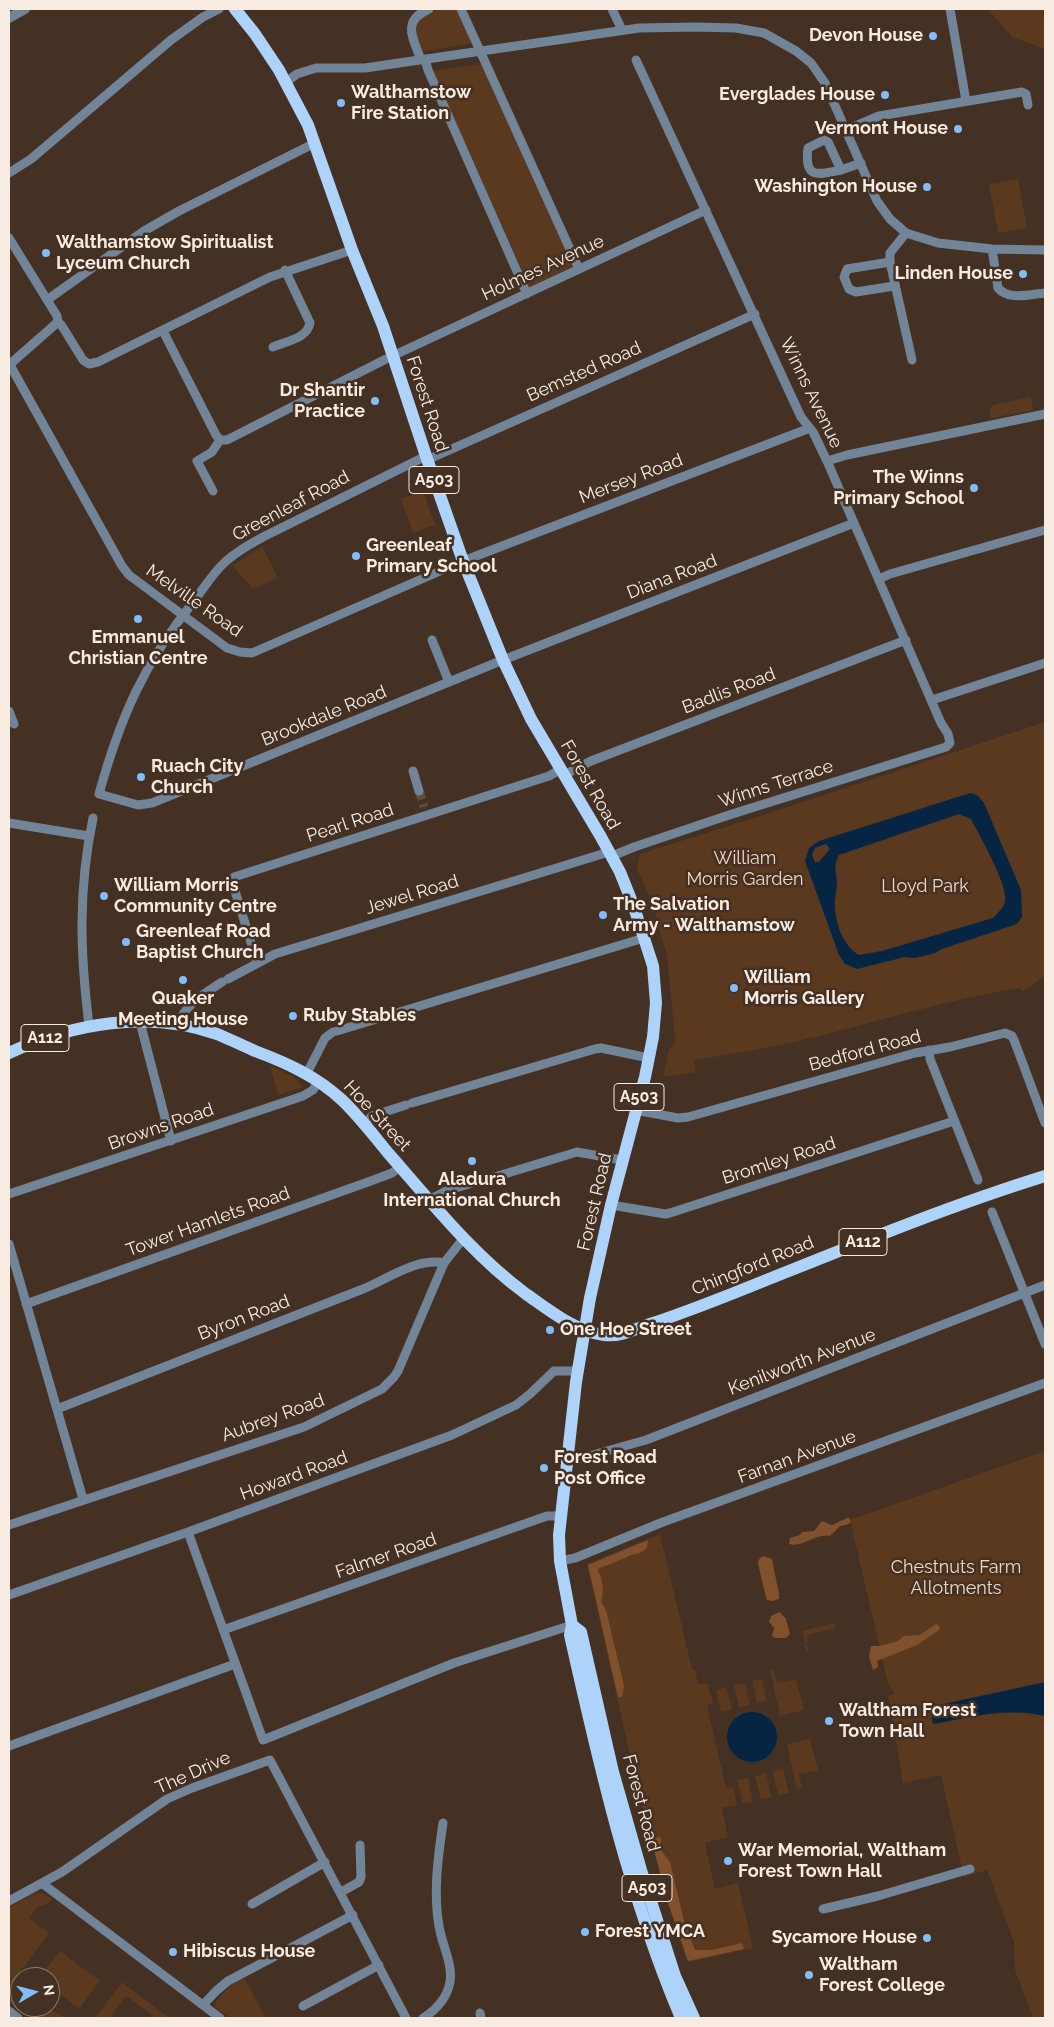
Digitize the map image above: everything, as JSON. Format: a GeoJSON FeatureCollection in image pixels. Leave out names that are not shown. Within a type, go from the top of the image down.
{"type":"FeatureCollection","features":[{"type":"Feature","properties":{"kind":"main road","name":"Forest Road"},"geometry":{"type":"LineString","coordinates":[[235,9],[262,44],[286,82],[304,117],[393,356],[426,458],[463,561],[503,660],[531,719],[610,854],[630,894],[653,966],[656,991],[654,1029],[649,1058],[622,1160],[615,1206],[585,1330],[573,1370],[567,1457],[560,1516],[560,1561],[572,1625],[570,1639],[620,1840],[657,1959],[681,2018]]}},
{"type":"Feature","properties":{"kind":"main road","name":"Hoe Street"},"geometry":{"type":"LineString","coordinates":[[9,1053],[49,1036],[89,1025],[140,1022],[178,1025],[216,1034],[307,1073],[343,1101],[463,1239],[490,1266],[552,1312],[585,1330]]}},
{"type":"Feature","properties":{"kind":"main road","name":"Chingford Road"},"geometry":{"type":"LineString","coordinates":[[585,1330],[611,1336],[637,1329],[687,1312],[971,1199],[1045,1176]]}},
{"type":"Feature","properties":{"kind":"main road","name":"Forest Road"},"geometry":{"type":"LineString","coordinates":[[572,1625],[581,1632],[613,1772],[641,1870],[675,1976],[694,2018]]}},
{"type":"Feature","properties":{"kind":"street"},"geometry":{"type":"LineString","coordinates":[[9,18],[26,9]]}},
{"type":"Feature","properties":{"kind":"street"},"geometry":{"type":"LineString","coordinates":[[9,173],[31,159],[171,40],[203,17],[219,9]]}},
{"type":"Feature","properties":{"kind":"street"},"geometry":{"type":"LineString","coordinates":[[429,9],[419,13],[413,19],[411,33],[527,294]]}},
{"type":"Feature","properties":{"kind":"street"},"geometry":{"type":"LineString","coordinates":[[461,9],[579,269]]}},
{"type":"Feature","properties":{"kind":"street"},"geometry":{"type":"LineString","coordinates":[[612,9],[622,30]]}},
{"type":"Feature","properties":{"kind":"street"},"geometry":{"type":"LineString","coordinates":[[950,9],[966,101]]}},
{"type":"Feature","properties":{"kind":"street"},"geometry":{"type":"LineString","coordinates":[[286,82],[297,74],[316,68],[365,68],[622,30],[695,26],[736,28],[764,34],[796,51],[811,63],[825,83],[877,201],[890,219],[906,233],[938,243],[992,250],[1045,250]]}},
{"type":"Feature","properties":{"kind":"street","name":"Winns Avenue"},"geometry":{"type":"LineString","coordinates":[[636,60],[801,417],[810,428],[827,461],[950,738],[950,744]]}},
{"type":"Feature","properties":{"kind":"street"},"geometry":{"type":"LineString","coordinates":[[846,130],[880,116],[1022,92],[1026,94],[1028,105]]}},
{"type":"Feature","properties":{"kind":"street"},"geometry":{"type":"LineString","coordinates":[[47,300],[144,231],[179,211],[315,143]]}},
{"type":"Feature","properties":{"kind":"street"},"geometry":{"type":"LineString","coordinates":[[841,170],[861,164]]}},
{"type":"Feature","properties":{"kind":"street","name":"Holmes Avenue"},"geometry":{"type":"LineString","coordinates":[[220,440],[227,440],[393,356],[706,210]]}},
{"type":"Feature","properties":{"kind":"street"},"geometry":{"type":"LineString","coordinates":[[906,233],[890,253],[890,262],[912,360]]}},
{"type":"Feature","properties":{"kind":"street"},"geometry":{"type":"LineString","coordinates":[[9,238],[57,316],[58,322],[83,360],[89,364],[98,362],[163,331],[285,270],[352,250]]}},
{"type":"Feature","properties":{"kind":"street"},"geometry":{"type":"LineString","coordinates":[[992,250],[998,288],[1002,293],[1008,296],[1045,293]]}},
{"type":"Feature","properties":{"kind":"street"},"geometry":{"type":"LineString","coordinates":[[890,262],[847,269],[844,277],[849,290],[856,292],[894,286]]}},
{"type":"Feature","properties":{"kind":"street"},"geometry":{"type":"LineString","coordinates":[[274,347],[302,335],[310,328],[310,323],[285,270]]}},
{"type":"Feature","properties":{"kind":"street","name":"Bemsted Road"},"geometry":{"type":"LineString","coordinates":[[426,458],[755,314]]}},
{"type":"Feature","properties":{"kind":"street"},"geometry":{"type":"LineString","coordinates":[[9,365],[58,322]]}},
{"type":"Feature","properties":{"kind":"street"},"geometry":{"type":"LineString","coordinates":[[163,331],[220,440],[212,452],[197,461],[213,491]]}},
{"type":"Feature","properties":{"kind":"street","name":"Melville Road"},"geometry":{"type":"LineString","coordinates":[[9,365],[122,566],[130,575],[227,648],[240,652],[252,652],[463,561]]}},
{"type":"Feature","properties":{"kind":"street"},"geometry":{"type":"LineString","coordinates":[[827,461],[847,455],[1045,414]]}},
{"type":"Feature","properties":{"kind":"street","name":"Mersey Road"},"geometry":{"type":"LineString","coordinates":[[463,561],[810,428]]}},
{"type":"Feature","properties":{"kind":"street","name":"Greenleaf Road"},"geometry":{"type":"LineString","coordinates":[[98,794],[110,752],[127,708],[154,656],[182,615],[224,563],[248,545],[325,505],[426,458]]}},
{"type":"Feature","properties":{"kind":"street","name":"Diana Road"},"geometry":{"type":"LineString","coordinates":[[503,660],[854,523]]}},
{"type":"Feature","properties":{"kind":"street"},"geometry":{"type":"LineString","coordinates":[[879,579],[890,574],[1045,530]]}},
{"type":"Feature","properties":{"kind":"street"},"geometry":{"type":"LineString","coordinates":[[432,640],[449,682]]}},
{"type":"Feature","properties":{"kind":"street","name":"Badlis Road"},"geometry":{"type":"LineString","coordinates":[[563,772],[906,640]]}},
{"type":"Feature","properties":{"kind":"street","name":"Brookdale Road"},"geometry":{"type":"LineString","coordinates":[[98,794],[138,805],[152,803],[503,660]]}},
{"type":"Feature","properties":{"kind":"street"},"geometry":{"type":"LineString","coordinates":[[932,700],[1045,663]]}},
{"type":"Feature","properties":{"kind":"street"},"geometry":{"type":"LineString","coordinates":[[9,711],[14,724]]}},
{"type":"Feature","properties":{"kind":"street","name":"Winns Terrace"},"geometry":{"type":"LineString","coordinates":[[610,854],[946,747],[950,744]]}},
{"type":"Feature","properties":{"kind":"street"},"geometry":{"type":"LineString","coordinates":[[413,771],[420,791]]}},
{"type":"Feature","properties":{"kind":"street","name":"Pearl Road"},"geometry":{"type":"LineString","coordinates":[[258,962],[232,881],[234,877],[425,811],[563,772]]}},
{"type":"Feature","properties":{"kind":"street"},"geometry":{"type":"LineString","coordinates":[[89,1025],[83,978],[81,914],[83,879],[93,818]]}},
{"type":"Feature","properties":{"kind":"street"},"geometry":{"type":"LineString","coordinates":[[9,823],[89,836]]}},
{"type":"Feature","properties":{"kind":"street","name":"Jewel Road"},"geometry":{"type":"LineString","coordinates":[[178,1025],[181,1014],[191,1004],[225,980],[275,954],[610,854]]}},
{"type":"Feature","properties":{"kind":"street"},"geometry":{"type":"LineString","coordinates":[[307,1073],[325,1038],[335,1032],[644,938]]}},
{"type":"Feature","properties":{"kind":"street"},"geometry":{"type":"LineString","coordinates":[[140,1022],[171,1141]]}},
{"type":"Feature","properties":{"kind":"street","name":"Bedford Road"},"geometry":{"type":"LineString","coordinates":[[635,1110],[678,1118],[688,1117],[915,1053],[1009,1034],[1014,1040],[1045,1123]]}},
{"type":"Feature","properties":{"kind":"street"},"geometry":{"type":"LineString","coordinates":[[364,1124],[372,1116],[594,1049],[601,1048],[649,1058]]}},
{"type":"Feature","properties":{"kind":"street"},"geometry":{"type":"LineString","coordinates":[[929,1050],[930,1059],[978,1180]]}},
{"type":"Feature","properties":{"kind":"street","name":"Browns Road"},"geometry":{"type":"LineString","coordinates":[[9,1194],[303,1096],[312,1090],[318,1081]]}},
{"type":"Feature","properties":{"kind":"street","name":"Bromley Road"},"geometry":{"type":"LineString","coordinates":[[615,1206],[664,1214],[670,1213],[954,1121]]}},
{"type":"Feature","properties":{"kind":"street"},"geometry":{"type":"LineString","coordinates":[[429,1200],[446,1191],[577,1152],[622,1160]]}},
{"type":"Feature","properties":{"kind":"street","name":"Tower Hamlets Road"},"geometry":{"type":"LineString","coordinates":[[26,1304],[368,1182],[400,1167]]}},
{"type":"Feature","properties":{"kind":"street"},"geometry":{"type":"LineString","coordinates":[[992,1212],[1045,1344]]}},
{"type":"Feature","properties":{"kind":"street","name":"Aubrey Road"},"geometry":{"type":"LineString","coordinates":[[9,1525],[304,1427],[382,1389],[398,1371],[444,1263],[463,1239]]}},
{"type":"Feature","properties":{"kind":"street"},"geometry":{"type":"LineString","coordinates":[[9,1244],[84,1499]]}},
{"type":"Feature","properties":{"kind":"street","name":"Byron Road"},"geometry":{"type":"LineString","coordinates":[[57,1409],[363,1290],[411,1267],[436,1262],[444,1263]]}},
{"type":"Feature","properties":{"kind":"street","name":"Kenilworth Avenue"},"geometry":{"type":"LineString","coordinates":[[567,1457],[582,1458],[646,1440],[1045,1285]]}},
{"type":"Feature","properties":{"kind":"street","name":"Howard Road"},"geometry":{"type":"LineString","coordinates":[[9,1595],[188,1532],[470,1428],[516,1405],[554,1371],[573,1370]]}},
{"type":"Feature","properties":{"kind":"street","name":"Farnan Avenue"},"geometry":{"type":"LineString","coordinates":[[560,1561],[574,1558],[663,1522],[1045,1383]]}},
{"type":"Feature","properties":{"kind":"street","name":"Falmer Road"},"geometry":{"type":"LineString","coordinates":[[223,1630],[547,1516],[560,1516]]}},
{"type":"Feature","properties":{"kind":"street"},"geometry":{"type":"LineString","coordinates":[[188,1532],[263,1740],[454,1663],[572,1625]]}},
{"type":"Feature","properties":{"kind":"street"},"geometry":{"type":"LineString","coordinates":[[9,1746],[235,1664]]}},
{"type":"Feature","properties":{"kind":"street","name":"The Drive"},"geometry":{"type":"LineString","coordinates":[[9,1901],[43,1884],[167,1799],[270,1760],[406,2018]]}},
{"type":"Feature","properties":{"kind":"street"},"geometry":{"type":"LineString","coordinates":[[423,2018],[440,2004],[446,1994],[450,1976],[437,1912],[437,1866],[443,1823]]}},
{"type":"Feature","properties":{"kind":"street"},"geometry":{"type":"LineString","coordinates":[[341,1892],[359,1882],[361,1877],[360,1845]]}},
{"type":"Feature","properties":{"kind":"street"},"geometry":{"type":"LineString","coordinates":[[252,1904],[325,1862]]}},
{"type":"Feature","properties":{"kind":"street"},"geometry":{"type":"LineString","coordinates":[[823,1909],[878,1896],[970,1869]]}},
{"type":"Feature","properties":{"kind":"street"},"geometry":{"type":"LineString","coordinates":[[43,1884],[220,2018]]}},
{"type":"Feature","properties":{"kind":"street"},"geometry":{"type":"LineString","coordinates":[[203,2005],[216,1991],[228,1982],[353,1915]]}},
{"type":"Feature","properties":{"kind":"street"},"geometry":{"type":"LineString","coordinates":[[303,2006],[379,1965]]}},
{"type":"Feature","properties":{"kind":"street"},"geometry":{"type":"LineString","coordinates":[[9,2011],[18,2018]]}},
{"type":"Feature","properties":{"kind":"green space"},"geometry":{"type":"Polygon","coordinates":[[[438,9],[459,10],[474,43],[419,52],[413,31],[419,18],[438,9]]]}},
{"type":"Feature","properties":{"kind":"green space"},"geometry":{"type":"Polygon","coordinates":[[[988,9],[1045,9],[1045,49],[1012,37],[988,9]]]}},
{"type":"Feature","properties":{"kind":"green space"},"geometry":{"type":"Polygon","coordinates":[[[481,64],[490,73],[574,266],[530,288],[433,71],[481,64]]]}},
{"type":"Feature","properties":{"kind":"green space"},"geometry":{"type":"Polygon","coordinates":[[[1018,179],[1027,228],[998,233],[989,184],[1018,179]]]}},
{"type":"Feature","properties":{"kind":"green space"},"geometry":{"type":"Polygon","coordinates":[[[1031,397],[1033,410],[992,418],[990,416],[990,409],[993,405],[1031,397]]]}},
{"type":"Feature","properties":{"kind":"green space"},"geometry":{"type":"Polygon","coordinates":[[[423,491],[435,525],[413,533],[401,499],[423,491]]]}},
{"type":"Feature","properties":{"kind":"green space"},"geometry":{"type":"Polygon","coordinates":[[[262,546],[278,578],[253,589],[233,566],[262,546]]]}},
{"type":"Feature","properties":{"kind":"green space","name":"Lloyd Park"},"geometry":{"type":"Polygon","coordinates":[[[1045,722],[1045,976],[1023,991],[1020,988],[967,998],[797,1041],[694,1060],[696,1072],[663,1077],[669,1049],[674,1045],[675,1039],[667,956],[653,905],[637,869],[640,854],[1045,722]]]}},
{"type":"Feature","properties":{"kind":"green space"},"geometry":{"type":"Polygon","coordinates":[[[270,1065],[295,1078],[303,1087],[278,1095],[270,1065]]]}},
{"type":"Feature","properties":{"kind":"green space","name":"Chestnuts Farm Allotments"},"geometry":{"type":"Polygon","coordinates":[[[1045,1451],[1045,2018],[1033,2018],[1015,1970],[1014,1942],[987,1870],[964,1877],[941,1775],[903,1783],[888,1696],[895,1694],[888,1684],[850,1520],[1045,1451]]]}},
{"type":"Feature","properties":{"kind":"green space"},"geometry":{"type":"Polygon","coordinates":[[[660,1534],[692,1669],[695,1670],[698,1684],[708,1684],[713,1704],[707,1705],[726,1788],[733,1787],[737,1805],[722,1808],[728,1837],[705,1843],[715,1889],[738,1883],[753,1948],[688,1962],[644,1814],[587,1564],[660,1534]]]}},
{"type":"Feature","properties":{"kind":"green space"},"geometry":{"type":"Polygon","coordinates":[[[835,1623],[836,1628],[807,1635],[808,1641],[806,1642],[809,1652],[807,1652],[802,1631],[835,1623]]]}},
{"type":"Feature","properties":{"kind":"green space"},"geometry":{"type":"Polygon","coordinates":[[[773,1669],[777,1683],[796,1679],[804,1710],[780,1716],[770,1670],[773,1669]]]}},
{"type":"Feature","properties":{"kind":"green space"},"geometry":{"type":"Polygon","coordinates":[[[762,1679],[767,1701],[757,1703],[752,1681],[762,1679]]]}},
{"type":"Feature","properties":{"kind":"green space"},"geometry":{"type":"Polygon","coordinates":[[[745,1683],[750,1705],[739,1708],[734,1685],[745,1683]]]}},
{"type":"Feature","properties":{"kind":"green space"},"geometry":{"type":"Polygon","coordinates":[[[726,1687],[732,1710],[721,1712],[716,1690],[726,1687]]]}},
{"type":"Feature","properties":{"kind":"green space"},"geometry":{"type":"Polygon","coordinates":[[[810,1739],[818,1770],[799,1774],[802,1788],[797,1789],[787,1744],[810,1739]]]}},
{"type":"Feature","properties":{"kind":"green space"},"geometry":{"type":"Polygon","coordinates":[[[783,1769],[789,1793],[778,1795],[773,1772],[783,1769]]]}},
{"type":"Feature","properties":{"kind":"green space"},"geometry":{"type":"Polygon","coordinates":[[[766,1773],[771,1797],[761,1800],[755,1776],[766,1773]]]}},
{"type":"Feature","properties":{"kind":"green space"},"geometry":{"type":"Polygon","coordinates":[[[748,1778],[753,1802],[743,1804],[737,1780],[748,1778]]]}},
{"type":"Feature","properties":{"kind":"green space"},"geometry":{"type":"Polygon","coordinates":[[[41,1893],[53,1899],[43,1906],[37,1907],[29,1918],[49,1933],[24,1967],[10,1967],[10,2002],[9,1908],[33,1894],[41,1893]]]}},
{"type":"Feature","properties":{"kind":"green space"},"geometry":{"type":"Polygon","coordinates":[[[60,1951],[100,1981],[79,2009],[60,1994],[60,1967],[48,1967],[60,1951]]]}},
{"type":"Feature","properties":{"kind":"green space"},"geometry":{"type":"Polygon","coordinates":[[[244,1978],[266,2018],[230,2018],[215,2007],[215,2002],[230,1986],[244,1978]]]}},
{"type":"Feature","properties":{"kind":"green space"},"geometry":{"type":"Polygon","coordinates":[[[122,1982],[168,2017],[156,2018],[126,1996],[109,2018],[95,2018],[122,1982]]]}},
{"type":"Feature","properties":{"kind":"green space"},"geometry":{"type":"Polygon","coordinates":[[[60,2015],[64,2018],[29,2017],[60,2017],[60,2015]]]}},
{"type":"Feature","properties":{"kind":"shaded area"},"geometry":{"type":"Polygon","coordinates":[[[847,1518],[851,1521],[849,1524],[840,1526],[830,1536],[794,1545],[789,1544],[790,1538],[800,1535],[802,1532],[814,1531],[822,1521],[832,1525],[847,1518]]]}},
{"type":"Feature","properties":{"kind":"shaded area"},"geometry":{"type":"Polygon","coordinates":[[[648,1540],[645,1550],[599,1568],[598,1571],[602,1586],[601,1602],[606,1610],[624,1686],[622,1697],[618,1697],[588,1565],[648,1540]]]}},
{"type":"Feature","properties":{"kind":"shaded area"},"geometry":{"type":"Polygon","coordinates":[[[764,1556],[772,1559],[779,1594],[779,1599],[772,1601],[767,1600],[758,1564],[760,1558],[764,1556]]]}},
{"type":"Feature","properties":{"kind":"shaded area"},"geometry":{"type":"Polygon","coordinates":[[[780,1612],[786,1619],[790,1634],[786,1638],[775,1638],[772,1636],[774,1628],[769,1622],[771,1616],[780,1612]]]}},
{"type":"Feature","properties":{"kind":"shaded area"},"geometry":{"type":"Polygon","coordinates":[[[936,1624],[940,1627],[939,1630],[917,1645],[877,1661],[878,1667],[873,1670],[869,1656],[871,1646],[898,1641],[904,1636],[920,1635],[936,1624]]]}},
{"type":"Feature","properties":{"kind":"shaded area"},"geometry":{"type":"Polygon","coordinates":[[[661,1837],[660,1849],[670,1862],[685,1925],[695,1950],[712,1950],[742,1943],[744,1949],[688,1961],[668,1903],[651,1839],[661,1837]]]}},
{"type":"Feature","properties":{"kind":"water"},"geometry":{"type":"Polygon","coordinates":[[[970,793],[977,795],[984,803],[1021,890],[1022,917],[1017,924],[935,953],[915,958],[905,957],[857,969],[845,964],[839,955],[805,861],[809,848],[819,841],[970,793]],[[959,814],[839,855],[835,866],[837,881],[836,915],[845,941],[859,955],[882,951],[993,918],[1003,906],[1005,895],[998,873],[971,819],[959,814]],[[826,844],[815,848],[812,855],[815,862],[819,862],[830,849],[826,844]]]}},
{"type":"Feature","properties":{"kind":"water"},"geometry":{"type":"Polygon","coordinates":[[[1045,1682],[1045,1716],[1017,1712],[1003,1713],[933,1724],[930,1707],[1045,1682]]]}},
{"type":"Feature","properties":{"kind":"water"},"geometry":{"type":"Polygon","coordinates":[[[747,1712],[757,1712],[770,1719],[777,1732],[777,1742],[770,1755],[757,1762],[747,1762],[738,1758],[731,1751],[727,1742],[727,1732],[731,1723],[738,1716],[747,1712]]]}},
{"type":"Feature","properties":{"kind":"tunnel"},"geometry":{"type":"LineString","coordinates":[[419,791],[424,807]]}},
{"type":"Feature","properties":{"kind":"place","name":"Devon House"},"geometry":{"type":"Point","coordinates":[933,36]}},
{"type":"Feature","properties":{"kind":"place","name":"Everglades House"},"geometry":{"type":"Point","coordinates":[885,95]}},
{"type":"Feature","properties":{"kind":"place","name":"Walthamstow Fire Station"},"geometry":{"type":"Point","coordinates":[341,103]}},
{"type":"Feature","properties":{"kind":"place","name":"Vermont House"},"geometry":{"type":"Point","coordinates":[958,129]}},
{"type":"Feature","properties":{"kind":"place","name":"Washington House"},"geometry":{"type":"Point","coordinates":[927,187]}},
{"type":"Feature","properties":{"kind":"place","name":"Walthamstow Spiritualist Lyceum Church"},"geometry":{"type":"Point","coordinates":[46,253]}},
{"type":"Feature","properties":{"kind":"place","name":"Linden House"},"geometry":{"type":"Point","coordinates":[1023,274]}},
{"type":"Feature","properties":{"kind":"place","name":"Dr Shantir Practice"},"geometry":{"type":"Point","coordinates":[375,401]}},
{"type":"Feature","properties":{"kind":"place","name":"The Winns Primary School"},"geometry":{"type":"Point","coordinates":[974,488]}},
{"type":"Feature","properties":{"kind":"place","name":"Greenleaf Primary School"},"geometry":{"type":"Point","coordinates":[356,556]}},
{"type":"Feature","properties":{"kind":"place","name":"Emmanuel Christian Centre"},"geometry":{"type":"Point","coordinates":[138,619]}},
{"type":"Feature","properties":{"kind":"place","name":"Ruach City Church"},"geometry":{"type":"Point","coordinates":[141,777]}},
{"type":"Feature","properties":{"kind":"place","name":"William Morris Community Centre"},"geometry":{"type":"Point","coordinates":[104,896]}},
{"type":"Feature","properties":{"kind":"place","name":"The Salvation Army - Walthamstow"},"geometry":{"type":"Point","coordinates":[603,915]}},
{"type":"Feature","properties":{"kind":"place","name":"Greenleaf Road Baptist Church"},"geometry":{"type":"Point","coordinates":[126,942]}},
{"type":"Feature","properties":{"kind":"place","name":"Quaker Meeting House"},"geometry":{"type":"Point","coordinates":[183,980]}},
{"type":"Feature","properties":{"kind":"place","name":"William Morris Gallery"},"geometry":{"type":"Point","coordinates":[734,988]}},
{"type":"Feature","properties":{"kind":"place","name":"Ruby Stables"},"geometry":{"type":"Point","coordinates":[293,1016]}},
{"type":"Feature","properties":{"kind":"place","name":"Aladura International Church"},"geometry":{"type":"Point","coordinates":[472,1161]}},
{"type":"Feature","properties":{"kind":"place","name":"One Hoe Street"},"geometry":{"type":"Point","coordinates":[550,1330]}},
{"type":"Feature","properties":{"kind":"place","name":"Forest Road Post Office"},"geometry":{"type":"Point","coordinates":[544,1468]}},
{"type":"Feature","properties":{"kind":"place","name":"Waltham Forest Town Hall"},"geometry":{"type":"Point","coordinates":[829,1721]}},
{"type":"Feature","properties":{"kind":"place","name":"War Memorial, Waltham Forest Town Hall"},"geometry":{"type":"Point","coordinates":[728,1861]}},
{"type":"Feature","properties":{"kind":"place","name":"Forest YMCA"},"geometry":{"type":"Point","coordinates":[585,1932]}},
{"type":"Feature","properties":{"kind":"place","name":"Sycamore House"},"geometry":{"type":"Point","coordinates":[927,1938]}},
{"type":"Feature","properties":{"kind":"place","name":"Hibiscus House"},"geometry":{"type":"Point","coordinates":[173,1952]}},
{"type":"Feature","properties":{"kind":"place","name":"Waltham Forest College"},"geometry":{"type":"Point","coordinates":[809,1975]}},
{"type":"Feature","properties":{"kind":"park label","name":"William Morris Garden"},"geometry":{"type":"Point","coordinates":[745,870]}}]}
